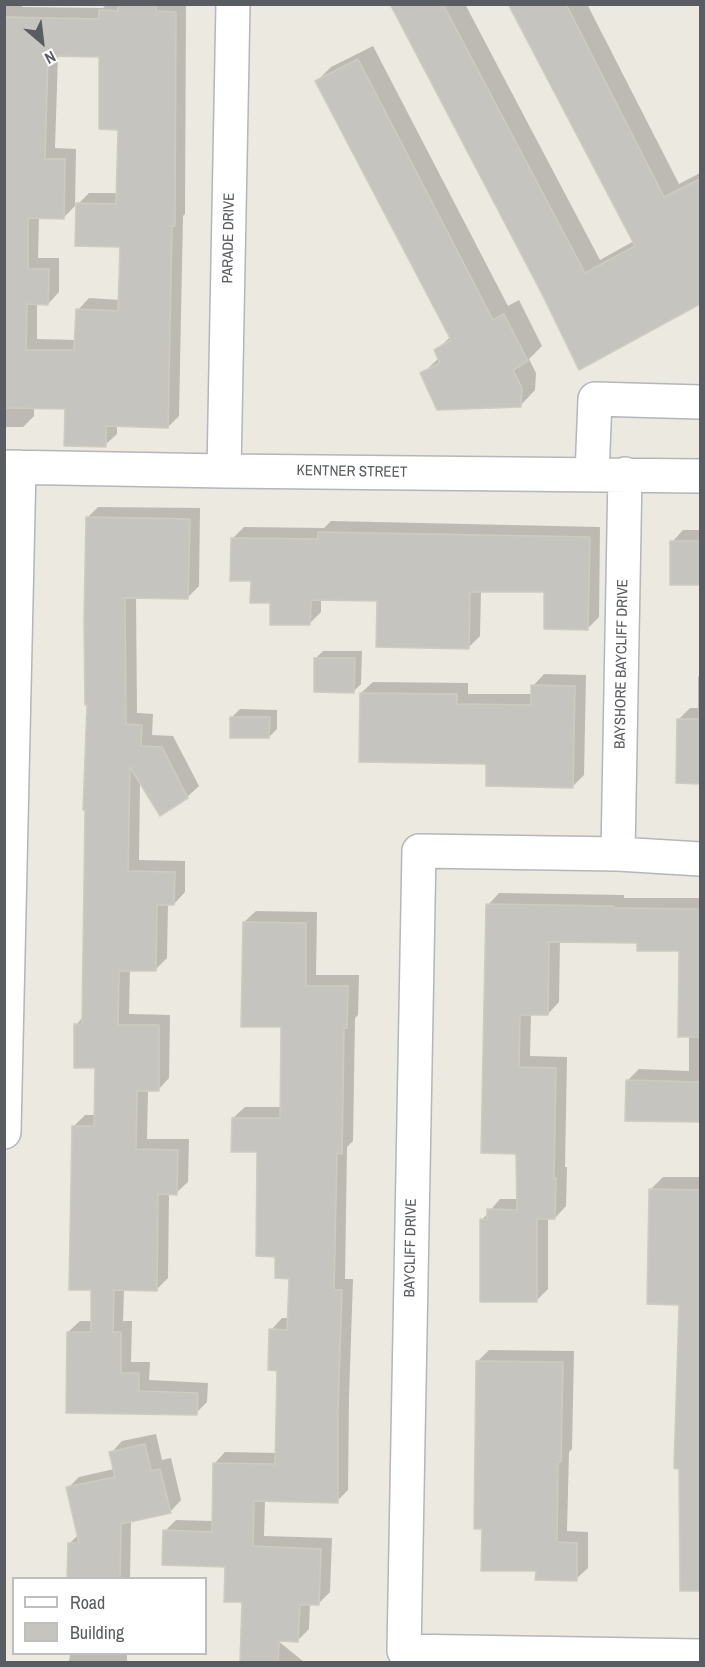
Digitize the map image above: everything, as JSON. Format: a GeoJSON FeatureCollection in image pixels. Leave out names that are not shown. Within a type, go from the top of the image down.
{"type":"FeatureCollection","features":[{"type":"Feature","properties":{"kind":"street","name":"PARADE DRIVE"},"geometry":{"type":"LineString","coordinates":[[224,471],[233,4]]}},
{"type":"Feature","properties":{"kind":"street"},"geometry":{"type":"LineString","coordinates":[[592,475],[594,399],[700,402]]}},
{"type":"Feature","properties":{"kind":"street","name":"KENTNER STREET"},"geometry":{"type":"LineString","coordinates":[[12,467],[700,476]]}},
{"type":"Feature","properties":{"kind":"street"},"geometry":{"type":"LineString","coordinates":[[4,1132],[12,467]]}},
{"type":"Feature","properties":{"kind":"street","name":"BAYSHORE BAYCLIFF DRIVE"},"geometry":{"type":"LineString","coordinates":[[618,854],[625,474]]}},
{"type":"Feature","properties":{"kind":"street","name":"BAYCLIFF DRIVE"},"geometry":{"type":"LineString","coordinates":[[598,1659],[404,1651],[419,851],[618,854]]}},
{"type":"Feature","properties":{"kind":"street"},"geometry":{"type":"LineString","coordinates":[[618,854],[700,859]]}},
{"type":"Feature","properties":{"kind":"street"},"geometry":{"type":"LineString","coordinates":[[598,1659],[700,1656]]}},
{"type":"Feature","properties":{"kind":"building"},"geometry":{"type":"Polygon","coordinates":[[[118,4],[156,4],[156,11],[176,12],[175,226],[172,226],[168,428],[106,426],[106,447],[64,446],[65,409],[4,408],[4,17],[99,19],[99,10],[118,11],[118,4]],[[48,56],[45,159],[65,159],[64,219],[28,218],[28,269],[49,269],[48,305],[27,304],[26,350],[74,350],[76,309],[118,311],[120,247],[75,246],[76,203],[116,204],[118,130],[99,129],[99,57],[48,56]]]}},
{"type":"Feature","properties":{"kind":"building"},"geometry":{"type":"Polygon","coordinates":[[[390,4],[443,4],[585,273],[635,246],[508,4],[566,4],[664,197],[700,179],[700,304],[579,370],[542,294],[390,4]]]}},
{"type":"Feature","properties":{"kind":"building"},"geometry":{"type":"Polygon","coordinates":[[[358,59],[493,320],[504,314],[528,361],[513,370],[522,388],[521,407],[437,410],[420,373],[440,363],[434,350],[451,340],[315,81],[358,59]]]}},
{"type":"Feature","properties":{"kind":"building"},"geometry":{"type":"Polygon","coordinates":[[[86,517],[190,519],[188,599],[125,598],[126,724],[142,725],[141,746],[162,747],[188,798],[160,816],[130,767],[128,871],[175,872],[174,905],[157,905],[156,971],[119,971],[118,1025],[159,1025],[159,1091],[137,1091],[136,1149],[178,1150],[177,1195],[158,1194],[157,1291],[114,1290],[113,1332],[121,1332],[121,1373],[139,1373],[139,1391],[198,1393],[197,1415],[66,1413],[67,1332],[91,1332],[91,1290],[69,1290],[72,1126],[94,1126],[95,1068],[74,1068],[74,1024],[82,1024],[85,810],[83,810],[87,705],[85,705],[84,621],[86,517]]]}},
{"type":"Feature","properties":{"kind":"building"},"geometry":{"type":"Polygon","coordinates":[[[318,532],[590,537],[588,630],[544,629],[544,592],[470,592],[469,649],[376,647],[377,601],[311,600],[310,625],[270,625],[270,603],[250,603],[251,581],[230,581],[231,538],[318,539],[318,532]]]}},
{"type":"Feature","properties":{"kind":"building"},"geometry":{"type":"Polygon","coordinates":[[[670,541],[700,541],[700,585],[670,585],[670,541]]]}},
{"type":"Feature","properties":{"kind":"building"},"geometry":{"type":"Polygon","coordinates":[[[314,658],[355,658],[354,693],[314,692],[314,658]]]}},
{"type":"Feature","properties":{"kind":"building"},"geometry":{"type":"Polygon","coordinates":[[[531,685],[575,686],[573,788],[486,786],[486,764],[359,762],[360,693],[457,694],[457,704],[531,705],[531,685]]]}},
{"type":"Feature","properties":{"kind":"building"},"geometry":{"type":"Polygon","coordinates":[[[230,717],[270,717],[269,738],[230,738],[230,717]]]}},
{"type":"Feature","properties":{"kind":"building"},"geometry":{"type":"Polygon","coordinates":[[[677,719],[700,719],[700,784],[676,783],[677,719]]]}},
{"type":"Feature","properties":{"kind":"building"},"geometry":{"type":"Polygon","coordinates":[[[486,904],[700,909],[700,1037],[678,1037],[679,951],[637,951],[637,943],[549,942],[548,1015],[520,1015],[519,1067],[556,1068],[555,1219],[537,1219],[537,1302],[480,1302],[480,1219],[487,1220],[487,1209],[517,1210],[516,1154],[481,1153],[486,904]]]}},
{"type":"Feature","properties":{"kind":"building"},"geometry":{"type":"Polygon","coordinates":[[[243,922],[306,923],[306,986],[348,986],[347,1028],[344,1028],[342,1154],[337,1153],[334,1290],[342,1290],[338,1503],[254,1501],[253,1546],[321,1549],[319,1605],[300,1605],[298,1642],[279,1641],[278,1662],[240,1662],[242,1602],[224,1602],[225,1567],[162,1565],[163,1530],[212,1532],[213,1463],[275,1464],[277,1371],[268,1370],[269,1329],[287,1330],[289,1279],[275,1278],[275,1257],[256,1256],[257,1152],[231,1152],[232,1118],[280,1118],[281,1027],[241,1027],[243,922]]]}},
{"type":"Feature","properties":{"kind":"building"},"geometry":{"type":"Polygon","coordinates":[[[626,1080],[700,1082],[700,1122],[625,1121],[626,1080]]]}},
{"type":"Feature","properties":{"kind":"building"},"geometry":{"type":"Polygon","coordinates":[[[649,1189],[700,1190],[700,1591],[680,1591],[679,1469],[674,1468],[679,1305],[647,1304],[649,1189]]]}},
{"type":"Feature","properties":{"kind":"building"},"geometry":{"type":"Polygon","coordinates":[[[476,1361],[563,1362],[557,1542],[577,1543],[577,1581],[535,1580],[536,1571],[481,1571],[482,1529],[474,1529],[476,1361]]]}},
{"type":"Feature","properties":{"kind":"building"},"geometry":{"type":"Polygon","coordinates":[[[145,1444],[151,1471],[160,1469],[171,1513],[121,1524],[120,1577],[67,1577],[68,1543],[79,1543],[66,1487],[115,1477],[109,1452],[145,1444]]]}}]}
